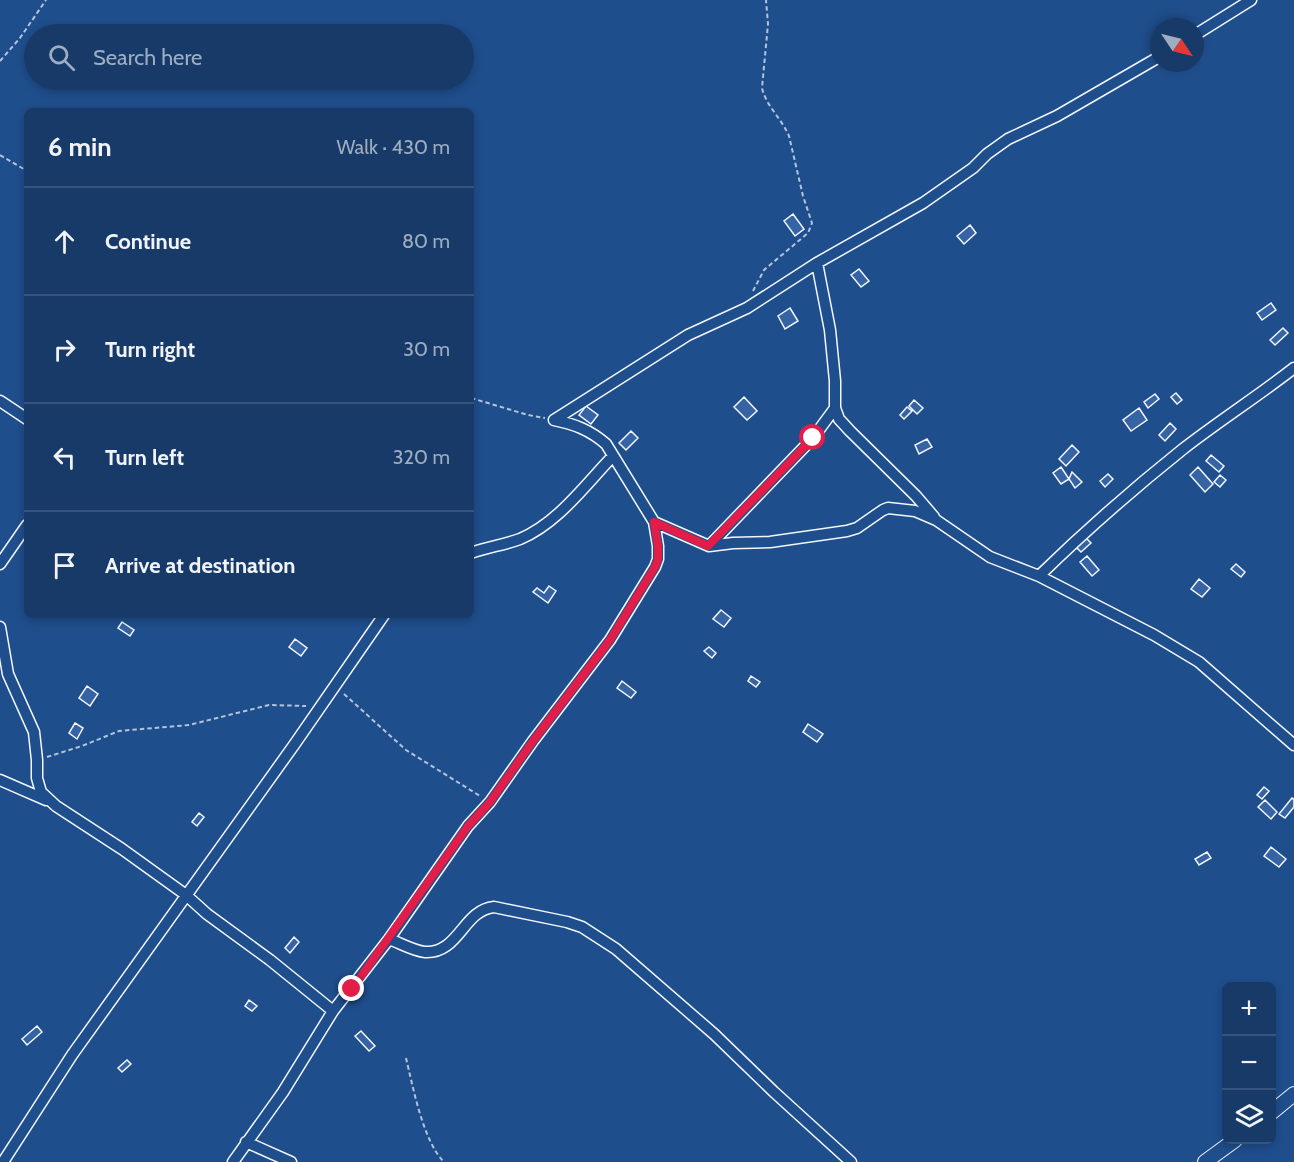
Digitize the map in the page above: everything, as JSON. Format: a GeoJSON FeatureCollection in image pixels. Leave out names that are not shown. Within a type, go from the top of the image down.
{"type":"FeatureCollection","features":[{"type":"Feature","properties":{"kind":"street"},"geometry":{"type":"LineString","coordinates":[[1204,29],[1251,0]]}},
{"type":"Feature","properties":{"kind":"street"},"geometry":{"type":"LineString","coordinates":[[554,420],[688,335],[747,308],[817,263],[923,203],[973,168],[987,154],[1008,139],[1057,116],[1150,62]]}},
{"type":"Feature","properties":{"kind":"street"},"geometry":{"type":"LineString","coordinates":[[817,263],[830,330],[835,408],[839,419],[905,484],[936,520]]}},
{"type":"Feature","properties":{"kind":"street"},"geometry":{"type":"LineString","coordinates":[[1039,576],[1087,529],[1138,486],[1186,447],[1294,368]]}},
{"type":"Feature","properties":{"kind":"street"},"geometry":{"type":"LineString","coordinates":[[0,401],[24,417]]}},
{"type":"Feature","properties":{"kind":"street"},"geometry":{"type":"LineString","coordinates":[[708,546],[813,438],[835,408]]}},
{"type":"Feature","properties":{"kind":"street"},"geometry":{"type":"LineString","coordinates":[[233,1162],[283,1092],[333,1011],[389,939],[468,826],[490,802],[610,640],[655,567],[658,559],[658,546],[654,522],[606,444],[596,435],[579,426],[554,420]]}},
{"type":"Feature","properties":{"kind":"street"},"geometry":{"type":"LineString","coordinates":[[474,552],[519,540],[536,531],[560,512],[613,456]]}},
{"type":"Feature","properties":{"kind":"street"},"geometry":{"type":"LineString","coordinates":[[654,522],[708,546],[770,542],[847,531],[857,528],[888,508],[915,511],[936,520],[990,557],[1039,576],[1154,635],[1199,662],[1294,745]]}},
{"type":"Feature","properties":{"kind":"street"},"geometry":{"type":"LineString","coordinates":[[0,564],[24,529]]}},
{"type":"Feature","properties":{"kind":"street"},"geometry":{"type":"LineString","coordinates":[[3,1162],[72,1054],[321,707],[382,618]]}},
{"type":"Feature","properties":{"kind":"street"},"geometry":{"type":"LineString","coordinates":[[0,627],[8,674],[32,723],[38,786],[41,792],[51,802],[186,895],[207,914],[270,960],[333,1011]]}},
{"type":"Feature","properties":{"kind":"street"},"geometry":{"type":"LineString","coordinates":[[0,780],[51,802]]}},
{"type":"Feature","properties":{"kind":"street"},"geometry":{"type":"LineString","coordinates":[[389,939],[424,952],[438,950],[447,947],[479,912],[494,907],[582,927],[616,949],[658,985],[851,1162]]}},
{"type":"Feature","properties":{"kind":"street"},"geometry":{"type":"LineString","coordinates":[[1276,1109],[1294,1094]]}},
{"type":"Feature","properties":{"kind":"street"},"geometry":{"type":"LineString","coordinates":[[246,1142],[291,1162]]}},
{"type":"Feature","properties":{"kind":"street"},"geometry":{"type":"LineString","coordinates":[[1205,1162],[1230,1144]]}},
{"type":"Feature","properties":{"kind":"path"},"geometry":{"type":"LineString","coordinates":[[30,24],[46,0]]}},
{"type":"Feature","properties":{"kind":"path"},"geometry":{"type":"LineString","coordinates":[[747,308],[764,270],[808,234],[812,223],[803,196],[789,136],[764,98],[762,88],[768,24],[766,0]]}},
{"type":"Feature","properties":{"kind":"path"},"geometry":{"type":"LineString","coordinates":[[0,61],[24,32]]}},
{"type":"Feature","properties":{"kind":"path"},"geometry":{"type":"LineString","coordinates":[[0,155],[24,169]]}},
{"type":"Feature","properties":{"kind":"path"},"geometry":{"type":"LineString","coordinates":[[474,399],[528,416],[554,420]]}},
{"type":"Feature","properties":{"kind":"path"},"geometry":{"type":"LineString","coordinates":[[335,687],[406,750],[490,802]]}},
{"type":"Feature","properties":{"kind":"path"},"geometry":{"type":"LineString","coordinates":[[37,760],[82,746],[118,731],[189,725],[269,705],[321,707]]}},
{"type":"Feature","properties":{"kind":"path"},"geometry":{"type":"LineString","coordinates":[[406,1058],[425,1131],[435,1154],[444,1162]]}},
{"type":"Feature","properties":{"kind":"building"},"geometry":{"type":"Polygon","coordinates":[[[793,214],[804,229],[795,236],[784,221],[793,214]]]}},
{"type":"Feature","properties":{"kind":"building"},"geometry":{"type":"Polygon","coordinates":[[[970,225],[976,233],[964,244],[957,236],[970,225]]]}},
{"type":"Feature","properties":{"kind":"building"},"geometry":{"type":"Polygon","coordinates":[[[859,269],[869,281],[861,287],[851,275],[859,269]]]}},
{"type":"Feature","properties":{"kind":"building"},"geometry":{"type":"Polygon","coordinates":[[[1271,303],[1276,310],[1262,320],[1257,313],[1271,303]]]}},
{"type":"Feature","properties":{"kind":"building"},"geometry":{"type":"Polygon","coordinates":[[[790,308],[798,321],[785,329],[778,316],[790,308]]]}},
{"type":"Feature","properties":{"kind":"building"},"geometry":{"type":"Polygon","coordinates":[[[1283,328],[1288,333],[1275,345],[1270,340],[1283,328]]]}},
{"type":"Feature","properties":{"kind":"building"},"geometry":{"type":"Polygon","coordinates":[[[1176,393],[1182,400],[1177,404],[1171,397],[1176,393]]]}},
{"type":"Feature","properties":{"kind":"building"},"geometry":{"type":"Polygon","coordinates":[[[1155,394],[1159,399],[1148,408],[1144,402],[1155,394]]]}},
{"type":"Feature","properties":{"kind":"building"},"geometry":{"type":"Polygon","coordinates":[[[744,397],[757,411],[747,420],[734,407],[744,397]]]}},
{"type":"Feature","properties":{"kind":"building"},"geometry":{"type":"Polygon","coordinates":[[[914,400],[923,408],[917,414],[909,406],[914,400]]]}},
{"type":"Feature","properties":{"kind":"building"},"geometry":{"type":"Polygon","coordinates":[[[586,406],[598,415],[591,424],[579,415],[586,406]]]}},
{"type":"Feature","properties":{"kind":"building"},"geometry":{"type":"Polygon","coordinates":[[[907,407],[912,411],[904,419],[900,415],[907,407]]]}},
{"type":"Feature","properties":{"kind":"building"},"geometry":{"type":"Polygon","coordinates":[[[1139,408],[1147,420],[1131,431],[1123,420],[1139,408]]]}},
{"type":"Feature","properties":{"kind":"building"},"geometry":{"type":"Polygon","coordinates":[[[1170,423],[1176,429],[1165,441],[1159,435],[1170,423]]]}},
{"type":"Feature","properties":{"kind":"building"},"geometry":{"type":"Polygon","coordinates":[[[631,431],[638,438],[626,450],[619,443],[631,431]]]}},
{"type":"Feature","properties":{"kind":"building"},"geometry":{"type":"Polygon","coordinates":[[[927,439],[932,447],[919,454],[915,445],[927,439]]]}},
{"type":"Feature","properties":{"kind":"building"},"geometry":{"type":"Polygon","coordinates":[[[1072,445],[1079,452],[1066,466],[1059,459],[1072,445]]]}},
{"type":"Feature","properties":{"kind":"building"},"geometry":{"type":"Polygon","coordinates":[[[1211,455],[1224,466],[1219,472],[1206,461],[1211,455]]]}},
{"type":"Feature","properties":{"kind":"building"},"geometry":{"type":"Polygon","coordinates":[[[1061,467],[1069,479],[1061,484],[1053,473],[1061,467]]]}},
{"type":"Feature","properties":{"kind":"building"},"geometry":{"type":"Polygon","coordinates":[[[1198,467],[1213,484],[1205,492],[1190,475],[1198,467]]]}},
{"type":"Feature","properties":{"kind":"building"},"geometry":{"type":"Polygon","coordinates":[[[1072,472],[1082,482],[1075,488],[1069,479],[1072,472]]]}},
{"type":"Feature","properties":{"kind":"building"},"geometry":{"type":"Polygon","coordinates":[[[1108,474],[1113,479],[1105,487],[1100,481],[1108,474]]]}},
{"type":"Feature","properties":{"kind":"building"},"geometry":{"type":"Polygon","coordinates":[[[1220,475],[1226,480],[1220,487],[1214,482],[1220,475]]]}},
{"type":"Feature","properties":{"kind":"building"},"geometry":{"type":"Polygon","coordinates":[[[1085,537],[1091,543],[1081,552],[1075,546],[1085,537]]]}},
{"type":"Feature","properties":{"kind":"building"},"geometry":{"type":"Polygon","coordinates":[[[1087,556],[1099,570],[1092,576],[1080,562],[1087,556]]]}},
{"type":"Feature","properties":{"kind":"building"},"geometry":{"type":"Polygon","coordinates":[[[1236,564],[1245,572],[1241,577],[1231,569],[1236,564]]]}},
{"type":"Feature","properties":{"kind":"building"},"geometry":{"type":"Polygon","coordinates":[[[1199,579],[1210,588],[1202,597],[1191,589],[1199,579]]]}},
{"type":"Feature","properties":{"kind":"building"},"geometry":{"type":"Polygon","coordinates":[[[549,586],[556,591],[548,603],[533,592],[537,588],[544,593],[549,586]]]}},
{"type":"Feature","properties":{"kind":"building"},"geometry":{"type":"Polygon","coordinates":[[[721,610],[731,618],[724,627],[713,619],[721,610]]]}},
{"type":"Feature","properties":{"kind":"building"},"geometry":{"type":"Polygon","coordinates":[[[122,622],[134,630],[130,636],[118,628],[122,622]]]}},
{"type":"Feature","properties":{"kind":"building"},"geometry":{"type":"Polygon","coordinates":[[[295,639],[307,648],[301,656],[289,647],[295,639]]]}},
{"type":"Feature","properties":{"kind":"building"},"geometry":{"type":"Polygon","coordinates":[[[709,647],[716,653],[712,658],[704,651],[709,647]]]}},
{"type":"Feature","properties":{"kind":"building"},"geometry":{"type":"Polygon","coordinates":[[[751,676],[760,682],[756,687],[748,681],[751,676]]]}},
{"type":"Feature","properties":{"kind":"building"},"geometry":{"type":"Polygon","coordinates":[[[622,681],[636,692],[631,698],[617,688],[622,681]]]}},
{"type":"Feature","properties":{"kind":"building"},"geometry":{"type":"Polygon","coordinates":[[[87,686],[98,694],[90,706],[79,698],[87,686]]]}},
{"type":"Feature","properties":{"kind":"building"},"geometry":{"type":"Polygon","coordinates":[[[75,723],[83,728],[77,739],[69,733],[75,723]]]}},
{"type":"Feature","properties":{"kind":"building"},"geometry":{"type":"Polygon","coordinates":[[[808,724],[823,734],[817,742],[803,732],[808,724]]]}},
{"type":"Feature","properties":{"kind":"building"},"geometry":{"type":"Polygon","coordinates":[[[1264,787],[1269,791],[1262,799],[1257,795],[1264,787]]]}},
{"type":"Feature","properties":{"kind":"building"},"geometry":{"type":"Polygon","coordinates":[[[1292,798],[1294,807],[1285,818],[1279,814],[1292,798]]]}},
{"type":"Feature","properties":{"kind":"building"},"geometry":{"type":"Polygon","coordinates":[[[1265,800],[1277,812],[1271,819],[1258,807],[1265,800]]]}},
{"type":"Feature","properties":{"kind":"building"},"geometry":{"type":"Polygon","coordinates":[[[199,813],[204,817],[197,826],[192,822],[199,813]]]}},
{"type":"Feature","properties":{"kind":"building"},"geometry":{"type":"Polygon","coordinates":[[[1271,847],[1286,859],[1279,867],[1264,856],[1271,847]]]}},
{"type":"Feature","properties":{"kind":"building"},"geometry":{"type":"Polygon","coordinates":[[[1207,852],[1211,858],[1199,865],[1195,859],[1207,852]]]}},
{"type":"Feature","properties":{"kind":"building"},"geometry":{"type":"Polygon","coordinates":[[[294,937],[299,942],[290,953],[285,948],[294,937]]]}},
{"type":"Feature","properties":{"kind":"building"},"geometry":{"type":"Polygon","coordinates":[[[249,1000],[257,1006],[252,1011],[245,1006],[249,1000]]]}},
{"type":"Feature","properties":{"kind":"building"},"geometry":{"type":"Polygon","coordinates":[[[37,1026],[42,1032],[27,1045],[22,1039],[37,1026]]]}},
{"type":"Feature","properties":{"kind":"building"},"geometry":{"type":"Polygon","coordinates":[[[361,1031],[375,1046],[369,1051],[355,1036],[361,1031]]]}},
{"type":"Feature","properties":{"kind":"building"},"geometry":{"type":"Polygon","coordinates":[[[127,1060],[131,1064],[122,1072],[118,1068],[127,1060]]]}},
{"type":"Feature","properties":{"kind":"route"},"geometry":{"type":"LineString","coordinates":[[352,989],[468,826],[490,802],[610,640],[657,563],[658,546],[654,522],[708,546],[813,438]]}}]}
